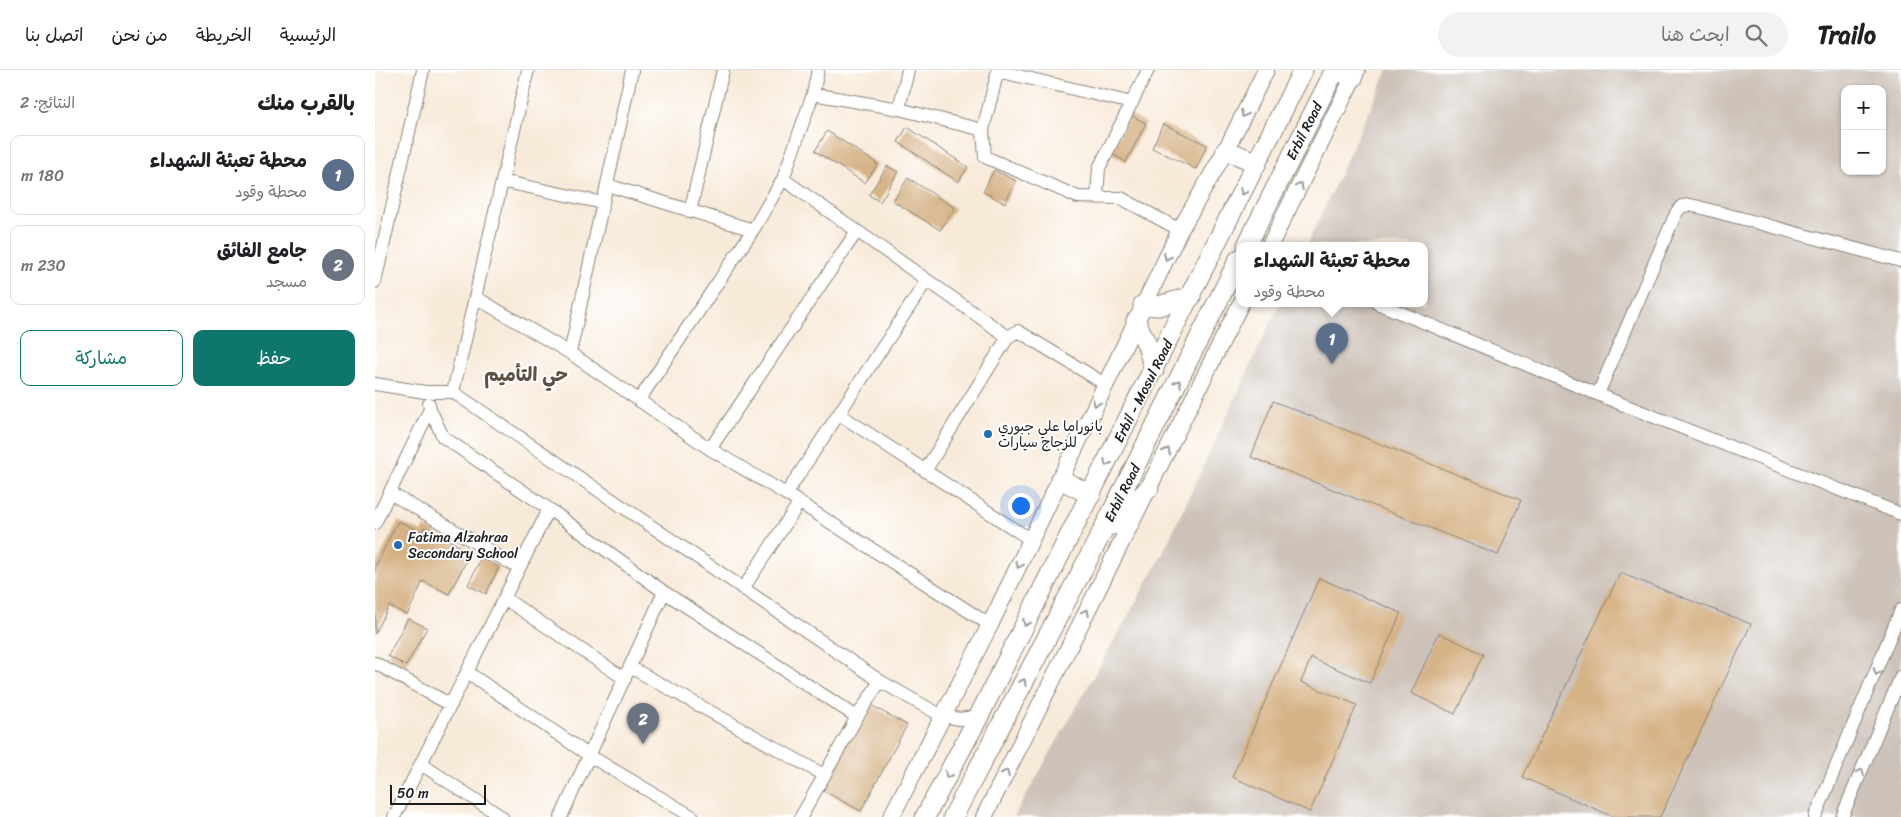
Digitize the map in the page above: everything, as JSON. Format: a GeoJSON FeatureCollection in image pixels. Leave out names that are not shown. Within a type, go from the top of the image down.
{"type":"FeatureCollection","features":[{"type":"Feature","properties":{"kind":"highway","name":"Erbil - Mosul Road"},"geometry":{"type":"LineString","coordinates":[[925,817],[979,716],[1091,495],[1303,70]]}},
{"type":"Feature","properties":{"kind":"highway","name":"Erbil Road"},"geometry":{"type":"LineString","coordinates":[[1249,242],[1346,72]]}},
{"type":"Feature","properties":{"kind":"highway"},"geometry":{"type":"LineString","coordinates":[[1226,150],[1257,163]]}},
{"type":"Feature","properties":{"kind":"highway","name":"Erbil Road"},"geometry":{"type":"LineString","coordinates":[[1000,726],[1098,540],[1236,265]]}},
{"type":"Feature","properties":{"kind":"highway"},"geometry":{"type":"LineString","coordinates":[[1154,370],[1139,314],[1158,306],[1191,297]]}},
{"type":"Feature","properties":{"kind":"highway"},"geometry":{"type":"LineString","coordinates":[[1060,479],[1091,495]]}},
{"type":"Feature","properties":{"kind":"highway"},"geometry":{"type":"LineString","coordinates":[[1098,540],[1149,488]]}},
{"type":"Feature","properties":{"kind":"highway"},"geometry":{"type":"LineString","coordinates":[[953,817],[1000,726],[979,716]]}},
{"type":"Feature","properties":{"kind":"main road"},"geometry":{"type":"LineString","coordinates":[[891,817],[990,625],[1180,230],[1226,150],[1266,70]]}},
{"type":"Feature","properties":{"kind":"main road"},"geometry":{"type":"LineString","coordinates":[[1271,242],[1346,72]]}},
{"type":"Feature","properties":{"kind":"main road"},"geometry":{"type":"LineString","coordinates":[[984,817],[1239,307]]}},
{"type":"Feature","properties":{"kind":"street"},"geometry":{"type":"LineString","coordinates":[[375,282],[423,70]]}},
{"type":"Feature","properties":{"kind":"street"},"geometry":{"type":"LineString","coordinates":[[453,392],[528,70]]}},
{"type":"Feature","properties":{"kind":"street"},"geometry":{"type":"LineString","coordinates":[[570,353],[632,70]]}},
{"type":"Feature","properties":{"kind":"street"},"geometry":{"type":"LineString","coordinates":[[690,212],[723,70]]}},
{"type":"Feature","properties":{"kind":"street"},"geometry":{"type":"LineString","coordinates":[[639,400],[753,230],[783,179],[813,94],[818,70]]}},
{"type":"Feature","properties":{"kind":"street"},"geometry":{"type":"LineString","coordinates":[[899,109],[908,70]]}},
{"type":"Feature","properties":{"kind":"street"},"geometry":{"type":"LineString","coordinates":[[1097,196],[1099,168],[1148,70]]}},
{"type":"Feature","properties":{"kind":"street"},"geometry":{"type":"LineString","coordinates":[[1132,103],[998,71],[983,130],[985,157],[1078,197],[1121,198],[1180,230]]}},
{"type":"Feature","properties":{"kind":"street"},"geometry":{"type":"LineString","coordinates":[[813,94],[899,109],[983,130]]}},
{"type":"Feature","properties":{"kind":"street"},"geometry":{"type":"LineString","coordinates":[[783,179],[1008,337]]}},
{"type":"Feature","properties":{"kind":"street"},"geometry":{"type":"LineString","coordinates":[[502,181],[603,203]]}},
{"type":"Feature","properties":{"kind":"street"},"geometry":{"type":"LineString","coordinates":[[607,185],[753,230]]}},
{"type":"Feature","properties":{"kind":"street"},"geometry":{"type":"LineString","coordinates":[[1598,394],[1676,213],[1683,206],[1691,205],[1901,261]]}},
{"type":"Feature","properties":{"kind":"street"},"geometry":{"type":"LineString","coordinates":[[710,449],[857,231]]}},
{"type":"Feature","properties":{"kind":"street"},"geometry":{"type":"LineString","coordinates":[[786,494],[927,280]]}},
{"type":"Feature","properties":{"kind":"street"},"geometry":{"type":"LineString","coordinates":[[475,297],[570,353],[710,449],[786,494],[990,625]]}},
{"type":"Feature","properties":{"kind":"street"},"geometry":{"type":"LineString","coordinates":[[1387,307],[1598,394],[1901,514]]}},
{"type":"Feature","properties":{"kind":"street"},"geometry":{"type":"LineString","coordinates":[[925,471],[1008,337],[1018,331],[1105,384]]}},
{"type":"Feature","properties":{"kind":"street"},"geometry":{"type":"LineString","coordinates":[[375,384],[425,392],[453,392],[880,681],[942,716],[960,719],[979,716]]}},
{"type":"Feature","properties":{"kind":"street"},"geometry":{"type":"LineString","coordinates":[[425,392],[430,409],[443,436],[664,592],[857,717]]}},
{"type":"Feature","properties":{"kind":"street"},"geometry":{"type":"LineString","coordinates":[[375,523],[430,409]]}},
{"type":"Feature","properties":{"kind":"street"},"geometry":{"type":"LineString","coordinates":[[839,414],[1031,540]]}},
{"type":"Feature","properties":{"kind":"street"},"geometry":{"type":"LineString","coordinates":[[390,493],[519,568]]}},
{"type":"Feature","properties":{"kind":"street"},"geometry":{"type":"LineString","coordinates":[[743,589],[799,503]]}},
{"type":"Feature","properties":{"kind":"street"},"geometry":{"type":"LineString","coordinates":[[394,817],[549,509]]}},
{"type":"Feature","properties":{"kind":"street"},"geometry":{"type":"LineString","coordinates":[[561,817],[664,592]]}},
{"type":"Feature","properties":{"kind":"street"},"geometry":{"type":"LineString","coordinates":[[504,598],[628,673],[823,775]]}},
{"type":"Feature","properties":{"kind":"street"},"geometry":{"type":"LineString","coordinates":[[1815,817],[1901,610]]}},
{"type":"Feature","properties":{"kind":"street"},"geometry":{"type":"LineString","coordinates":[[375,663],[451,704]]}},
{"type":"Feature","properties":{"kind":"street"},"geometry":{"type":"LineString","coordinates":[[467,672],[590,756],[693,817]]}},
{"type":"Feature","properties":{"kind":"street"},"geometry":{"type":"LineString","coordinates":[[1842,817],[1896,704],[1901,676]]}},
{"type":"Feature","properties":{"kind":"street"},"geometry":{"type":"LineString","coordinates":[[801,817],[823,775],[880,681]]}},
{"type":"Feature","properties":{"kind":"street"},"geometry":{"type":"LineString","coordinates":[[421,764],[503,817]]}},
{"type":"Feature","properties":{"kind":"shaded area"},"geometry":{"type":"Polygon","coordinates":[[[1388,70],[1901,70],[1901,817],[1014,817],[1158,563],[1278,307],[1428,307],[1428,242],[1308,242],[1388,70]]]}},
{"type":"Feature","properties":{"kind":"building"},"geometry":{"type":"Polygon","coordinates":[[[1130,115],[1146,123],[1126,162],[1110,153],[1130,115]]]}},
{"type":"Feature","properties":{"kind":"building"},"geometry":{"type":"Polygon","coordinates":[[[1163,124],[1207,145],[1196,169],[1152,148],[1163,124]]]}},
{"type":"Feature","properties":{"kind":"building"},"geometry":{"type":"Polygon","coordinates":[[[907,127],[968,167],[958,182],[898,142],[907,127]]]}},
{"type":"Feature","properties":{"kind":"building"},"geometry":{"type":"Polygon","coordinates":[[[827,131],[878,164],[865,183],[815,151],[827,131]]]}},
{"type":"Feature","properties":{"kind":"building"},"geometry":{"type":"Polygon","coordinates":[[[887,166],[898,172],[880,202],[869,195],[887,166]]]}},
{"type":"Feature","properties":{"kind":"building"},"geometry":{"type":"Polygon","coordinates":[[[994,170],[1016,181],[1005,203],[983,192],[994,170]]]}},
{"type":"Feature","properties":{"kind":"building"},"geometry":{"type":"Polygon","coordinates":[[[908,178],[955,208],[940,230],[893,201],[908,178]]]}},
{"type":"Feature","properties":{"kind":"building"},"geometry":{"type":"Polygon","coordinates":[[[1273,401],[1521,500],[1498,555],[1251,457],[1273,401]]]}},
{"type":"Feature","properties":{"kind":"building"},"geometry":{"type":"Polygon","coordinates":[[[398,521],[422,532],[424,527],[471,552],[449,594],[423,581],[407,615],[389,606],[375,634],[375,567],[398,521]]]}},
{"type":"Feature","properties":{"kind":"building"},"geometry":{"type":"Polygon","coordinates":[[[481,558],[499,567],[486,594],[468,585],[481,558]]]}},
{"type":"Feature","properties":{"kind":"building"},"geometry":{"type":"Polygon","coordinates":[[[1620,573],[1751,624],[1660,817],[1614,817],[1522,777],[1620,573]]]}},
{"type":"Feature","properties":{"kind":"building"},"geometry":{"type":"Polygon","coordinates":[[[1319,578],[1401,613],[1370,683],[1311,658],[1301,682],[1357,705],[1310,812],[1232,777],[1319,578]]]}},
{"type":"Feature","properties":{"kind":"building"},"geometry":{"type":"Polygon","coordinates":[[[408,618],[427,628],[406,666],[388,656],[408,618]]]}},
{"type":"Feature","properties":{"kind":"building"},"geometry":{"type":"Polygon","coordinates":[[[1439,633],[1483,654],[1455,714],[1411,693],[1439,633]]]}},
{"type":"Feature","properties":{"kind":"building"},"geometry":{"type":"Polygon","coordinates":[[[867,703],[907,725],[861,811],[820,789],[867,703]]]}},
{"type":"Feature","properties":{"kind":"place","name":"محطة تعبئة الشهداء"},"geometry":{"type":"Point","coordinates":[1332,364]}},
{"type":"Feature","properties":{"kind":"place","name":"بانوراما علي جبوري للزجاج سيارات"},"geometry":{"type":"Point","coordinates":[988,434]}},
{"type":"Feature","properties":{"kind":"place","name":"Fatima Alzahraa Secondary School"},"geometry":{"type":"Point","coordinates":[398,545]}},
{"type":"Feature","properties":{"kind":"place","name":"جامع الفائق"},"geometry":{"type":"Point","coordinates":[643,744]}},
{"type":"Feature","properties":{"kind":"district","name":"حي التأميم"},"geometry":{"type":"Point","coordinates":[526,374]}}]}
